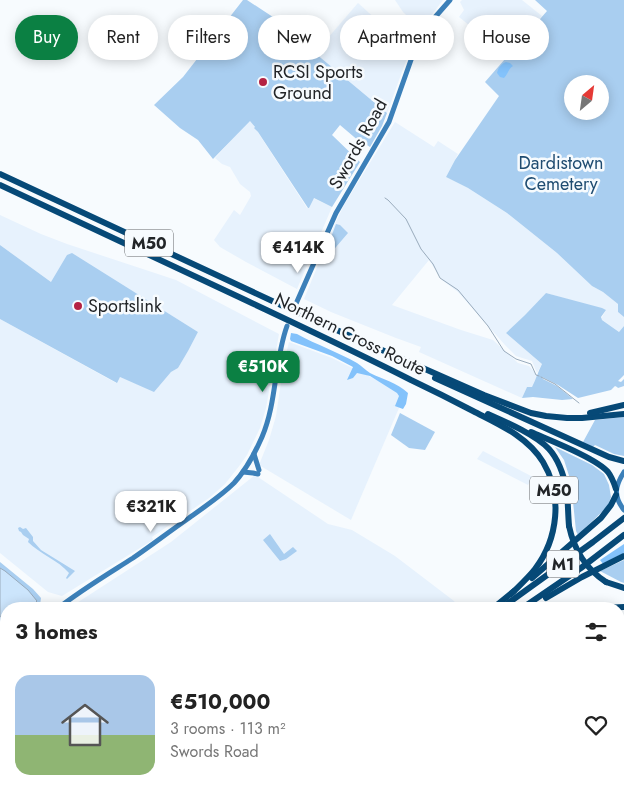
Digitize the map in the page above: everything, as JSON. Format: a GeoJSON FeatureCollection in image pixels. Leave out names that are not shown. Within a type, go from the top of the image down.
{"type":"FeatureCollection","features":[{"type":"Feature","properties":{"kind":"highway","name":"Northern Cross Route"},"geometry":{"type":"LineString","coordinates":[[0,174],[298,312]]}},
{"type":"Feature","properties":{"kind":"highway","name":"Northern Cross Route"},"geometry":{"type":"LineString","coordinates":[[0,186],[381,365],[508,430],[527,443],[542,461],[549,475],[556,511],[553,532],[545,554],[534,570],[511,594]]}},
{"type":"Feature","properties":{"kind":"highway","name":"M50"},"geometry":{"type":"LineString","coordinates":[[298,312],[484,395],[539,415],[567,418],[624,414]]}},
{"type":"Feature","properties":{"kind":"highway","name":"M50"},"geometry":{"type":"LineString","coordinates":[[298,312],[448,384],[609,457],[624,461]]}},
{"type":"Feature","properties":{"kind":"highway","name":"M50"},"geometry":{"type":"LineString","coordinates":[[381,365],[596,463],[604,468],[614,480],[616,492]]}},
{"type":"Feature","properties":{"kind":"highway"},"geometry":{"type":"LineString","coordinates":[[520,408],[547,413],[588,414],[624,405]]}},
{"type":"Feature","properties":{"kind":"highway"},"geometry":{"type":"LineString","coordinates":[[498,419],[530,435],[550,449],[561,469],[564,479],[568,500],[569,526],[581,557],[592,571],[606,582],[624,588]]}},
{"type":"Feature","properties":{"kind":"highway"},"geometry":{"type":"LineString","coordinates":[[511,594],[601,518],[611,505],[616,492]]}},
{"type":"Feature","properties":{"kind":"highway","name":"M1"},"geometry":{"type":"LineString","coordinates":[[510,602],[624,518]]}},
{"type":"Feature","properties":{"kind":"highway","name":"M1"},"geometry":{"type":"LineString","coordinates":[[531,602],[581,568],[624,535]]}},
{"type":"Feature","properties":{"kind":"highway"},"geometry":{"type":"LineString","coordinates":[[539,602],[624,556]]}},
{"type":"Feature","properties":{"kind":"highway","name":"M50"},"geometry":{"type":"LineString","coordinates":[[501,602],[511,594]]}},
{"type":"Feature","properties":{"kind":"main road","name":"Swords Road"},"geometry":{"type":"LineString","coordinates":[[295,306],[333,218],[391,117],[417,43],[429,24],[450,0]]}},
{"type":"Feature","properties":{"kind":"main road"},"geometry":{"type":"LineString","coordinates":[[65,602],[142,551],[234,484],[254,454],[270,414],[279,354],[287,326]]}},
{"type":"Feature","properties":{"kind":"main road"},"geometry":{"type":"LineString","coordinates":[[243,472],[258,472],[254,454]]}},
{"type":"Feature","properties":{"kind":"main road"},"geometry":{"type":"LineString","coordinates":[[623,509],[616,492],[618,482],[624,472]]}},
{"type":"Feature","properties":{"kind":"shaded area"},"geometry":{"type":"Polygon","coordinates":[[[395,0],[443,0],[432,15],[406,15],[395,0]]]}},
{"type":"Feature","properties":{"kind":"shaded area"},"geometry":{"type":"Polygon","coordinates":[[[462,0],[522,0],[541,15],[464,15],[464,21],[459,17],[464,10],[460,2],[462,0]]]}},
{"type":"Feature","properties":{"kind":"shaded area"},"geometry":{"type":"Polygon","coordinates":[[[358,3],[371,15],[348,15],[358,3]]]}},
{"type":"Feature","properties":{"kind":"shaded area"},"geometry":{"type":"Polygon","coordinates":[[[340,24],[340,60],[406,60],[387,113],[323,60],[330,60],[330,36],[340,24]]]}},
{"type":"Feature","properties":{"kind":"shaded area"},"geometry":{"type":"Polygon","coordinates":[[[506,62],[513,66],[504,78],[500,77],[497,73],[498,69],[506,62]]]}},
{"type":"Feature","properties":{"kind":"shaded area"},"geometry":{"type":"Polygon","coordinates":[[[250,120],[307,208],[309,208],[313,198],[332,207],[297,289],[220,247],[214,240],[234,210],[240,215],[251,196],[250,192],[240,184],[230,167],[222,164],[215,158],[250,120]]]}},
{"type":"Feature","properties":{"kind":"shaded area"},"geometry":{"type":"Polygon","coordinates":[[[395,122],[434,147],[438,141],[458,154],[446,177],[468,188],[507,213],[557,253],[592,286],[618,304],[618,312],[624,317],[624,326],[619,332],[601,319],[606,310],[546,293],[506,333],[542,364],[537,373],[532,361],[516,356],[458,292],[442,280],[429,260],[392,305],[493,340],[518,363],[529,366],[538,376],[532,387],[527,387],[522,398],[419,352],[421,347],[331,312],[304,299],[344,205],[395,122]]]}},
{"type":"Feature","properties":{"kind":"shaded area"},"geometry":{"type":"Polygon","coordinates":[[[0,215],[67,244],[176,280],[279,334],[266,408],[260,428],[247,455],[225,484],[209,498],[152,537],[153,540],[62,596],[48,592],[0,553],[0,319],[116,383],[120,377],[154,391],[171,372],[178,368],[198,332],[134,292],[51,282],[0,245],[0,215]]]}},
{"type":"Feature","properties":{"kind":"shaded area"},"geometry":{"type":"Polygon","coordinates":[[[291,333],[297,334],[350,359],[370,373],[403,389],[408,393],[403,409],[392,405],[395,406],[399,396],[397,393],[370,376],[357,373],[353,378],[347,380],[353,367],[332,356],[291,341],[291,333]]]}},
{"type":"Feature","properties":{"kind":"shaded area"},"geometry":{"type":"Polygon","coordinates":[[[289,342],[332,358],[405,394],[351,520],[259,465],[276,416],[289,342]]]}},
{"type":"Feature","properties":{"kind":"shaded area"},"geometry":{"type":"Polygon","coordinates":[[[483,451],[533,477],[528,485],[477,459],[483,451]]]}},
{"type":"Feature","properties":{"kind":"shaded area"},"geometry":{"type":"Polygon","coordinates":[[[255,475],[328,524],[352,530],[395,556],[455,602],[78,602],[171,542],[255,475]]]}},
{"type":"Feature","properties":{"kind":"shaded area"},"geometry":{"type":"Polygon","coordinates":[[[534,482],[544,488],[538,497],[534,494],[531,486],[534,482]]]}},
{"type":"Feature","properties":{"kind":"shaded area"},"geometry":{"type":"Polygon","coordinates":[[[624,544],[624,553],[603,564],[600,560],[624,544]]]}},
{"type":"Feature","properties":{"kind":"shaded area"},"geometry":{"type":"Polygon","coordinates":[[[0,568],[28,590],[37,601],[36,602],[0,602],[0,568]]]}},
{"type":"Feature","properties":{"kind":"green space","name":"RCSI Sports Ground"},"geometry":{"type":"Polygon","coordinates":[[[243,0],[247,0],[270,15],[258,15],[258,60],[323,60],[387,113],[370,147],[360,142],[340,125],[332,135],[360,162],[332,207],[314,198],[308,208],[250,121],[213,159],[198,140],[180,128],[154,105],[183,77],[196,60],[248,60],[248,15],[231,15],[243,0]]]}},
{"type":"Feature","properties":{"kind":"green space","name":"Dardistown Cemetery"},"geometry":{"type":"Polygon","coordinates":[[[535,0],[624,0],[624,317],[618,312],[618,304],[592,286],[557,253],[507,213],[468,188],[446,177],[455,160],[499,96],[485,82],[504,60],[549,60],[549,15],[544,15],[547,11],[535,0]]]}},
{"type":"Feature","properties":{"kind":"green space"},"geometry":{"type":"Polygon","coordinates":[[[336,224],[340,225],[348,233],[330,254],[326,251],[336,224]]]}},
{"type":"Feature","properties":{"kind":"green space","name":"Sportslink"},"geometry":{"type":"Polygon","coordinates":[[[0,245],[51,282],[67,255],[72,253],[198,332],[178,368],[171,372],[154,392],[120,377],[117,383],[0,319],[0,245]]]}},
{"type":"Feature","properties":{"kind":"green space"},"geometry":{"type":"Polygon","coordinates":[[[546,293],[602,308],[606,310],[601,317],[602,320],[619,332],[624,326],[624,375],[618,381],[621,382],[624,379],[624,386],[618,388],[615,386],[611,390],[578,398],[542,377],[573,399],[522,398],[527,387],[532,387],[542,364],[506,333],[546,293]]]}},
{"type":"Feature","properties":{"kind":"green space"},"geometry":{"type":"Polygon","coordinates":[[[400,413],[435,432],[425,450],[409,448],[391,435],[400,413]]]}},
{"type":"Feature","properties":{"kind":"green space"},"geometry":{"type":"Polygon","coordinates":[[[624,417],[624,456],[614,454],[595,445],[593,447],[583,442],[595,420],[624,417]]]}},
{"type":"Feature","properties":{"kind":"green space"},"geometry":{"type":"Polygon","coordinates":[[[555,447],[592,465],[604,474],[609,485],[611,497],[608,506],[578,535],[571,482],[564,460],[555,447]]]}},
{"type":"Feature","properties":{"kind":"green space"},"geometry":{"type":"Polygon","coordinates":[[[18,528],[26,528],[33,537],[33,541],[41,550],[75,571],[67,579],[69,573],[60,564],[28,542],[29,539],[19,531],[18,528]]]}},
{"type":"Feature","properties":{"kind":"green space"},"geometry":{"type":"Polygon","coordinates":[[[270,534],[284,554],[293,547],[297,551],[280,561],[263,540],[270,534]]]}},
{"type":"Feature","properties":{"kind":"green space"},"geometry":{"type":"Polygon","coordinates":[[[624,560],[624,583],[600,571],[624,560]]]}},
{"type":"Feature","properties":{"kind":"green space"},"geometry":{"type":"Polygon","coordinates":[[[0,562],[41,598],[40,602],[0,602],[0,562]]]}},
{"type":"Feature","properties":{"kind":"waterway"},"geometry":{"type":"LineString","coordinates":[[385,198],[406,219],[421,249],[433,264],[440,278],[458,290],[488,326],[504,351],[516,359],[531,364],[536,375],[539,376]]}},
{"type":"Feature","properties":{"kind":"waterway"},"geometry":{"type":"LineString","coordinates":[[541,377],[555,384],[579,403]]}},
{"type":"Feature","properties":{"kind":"place","name":"RCSI Sports Ground"},"geometry":{"type":"Point","coordinates":[263,82]}},
{"type":"Feature","properties":{"kind":"place","name":"Sportslink"},"geometry":{"type":"Point","coordinates":[78,306]}}]}
